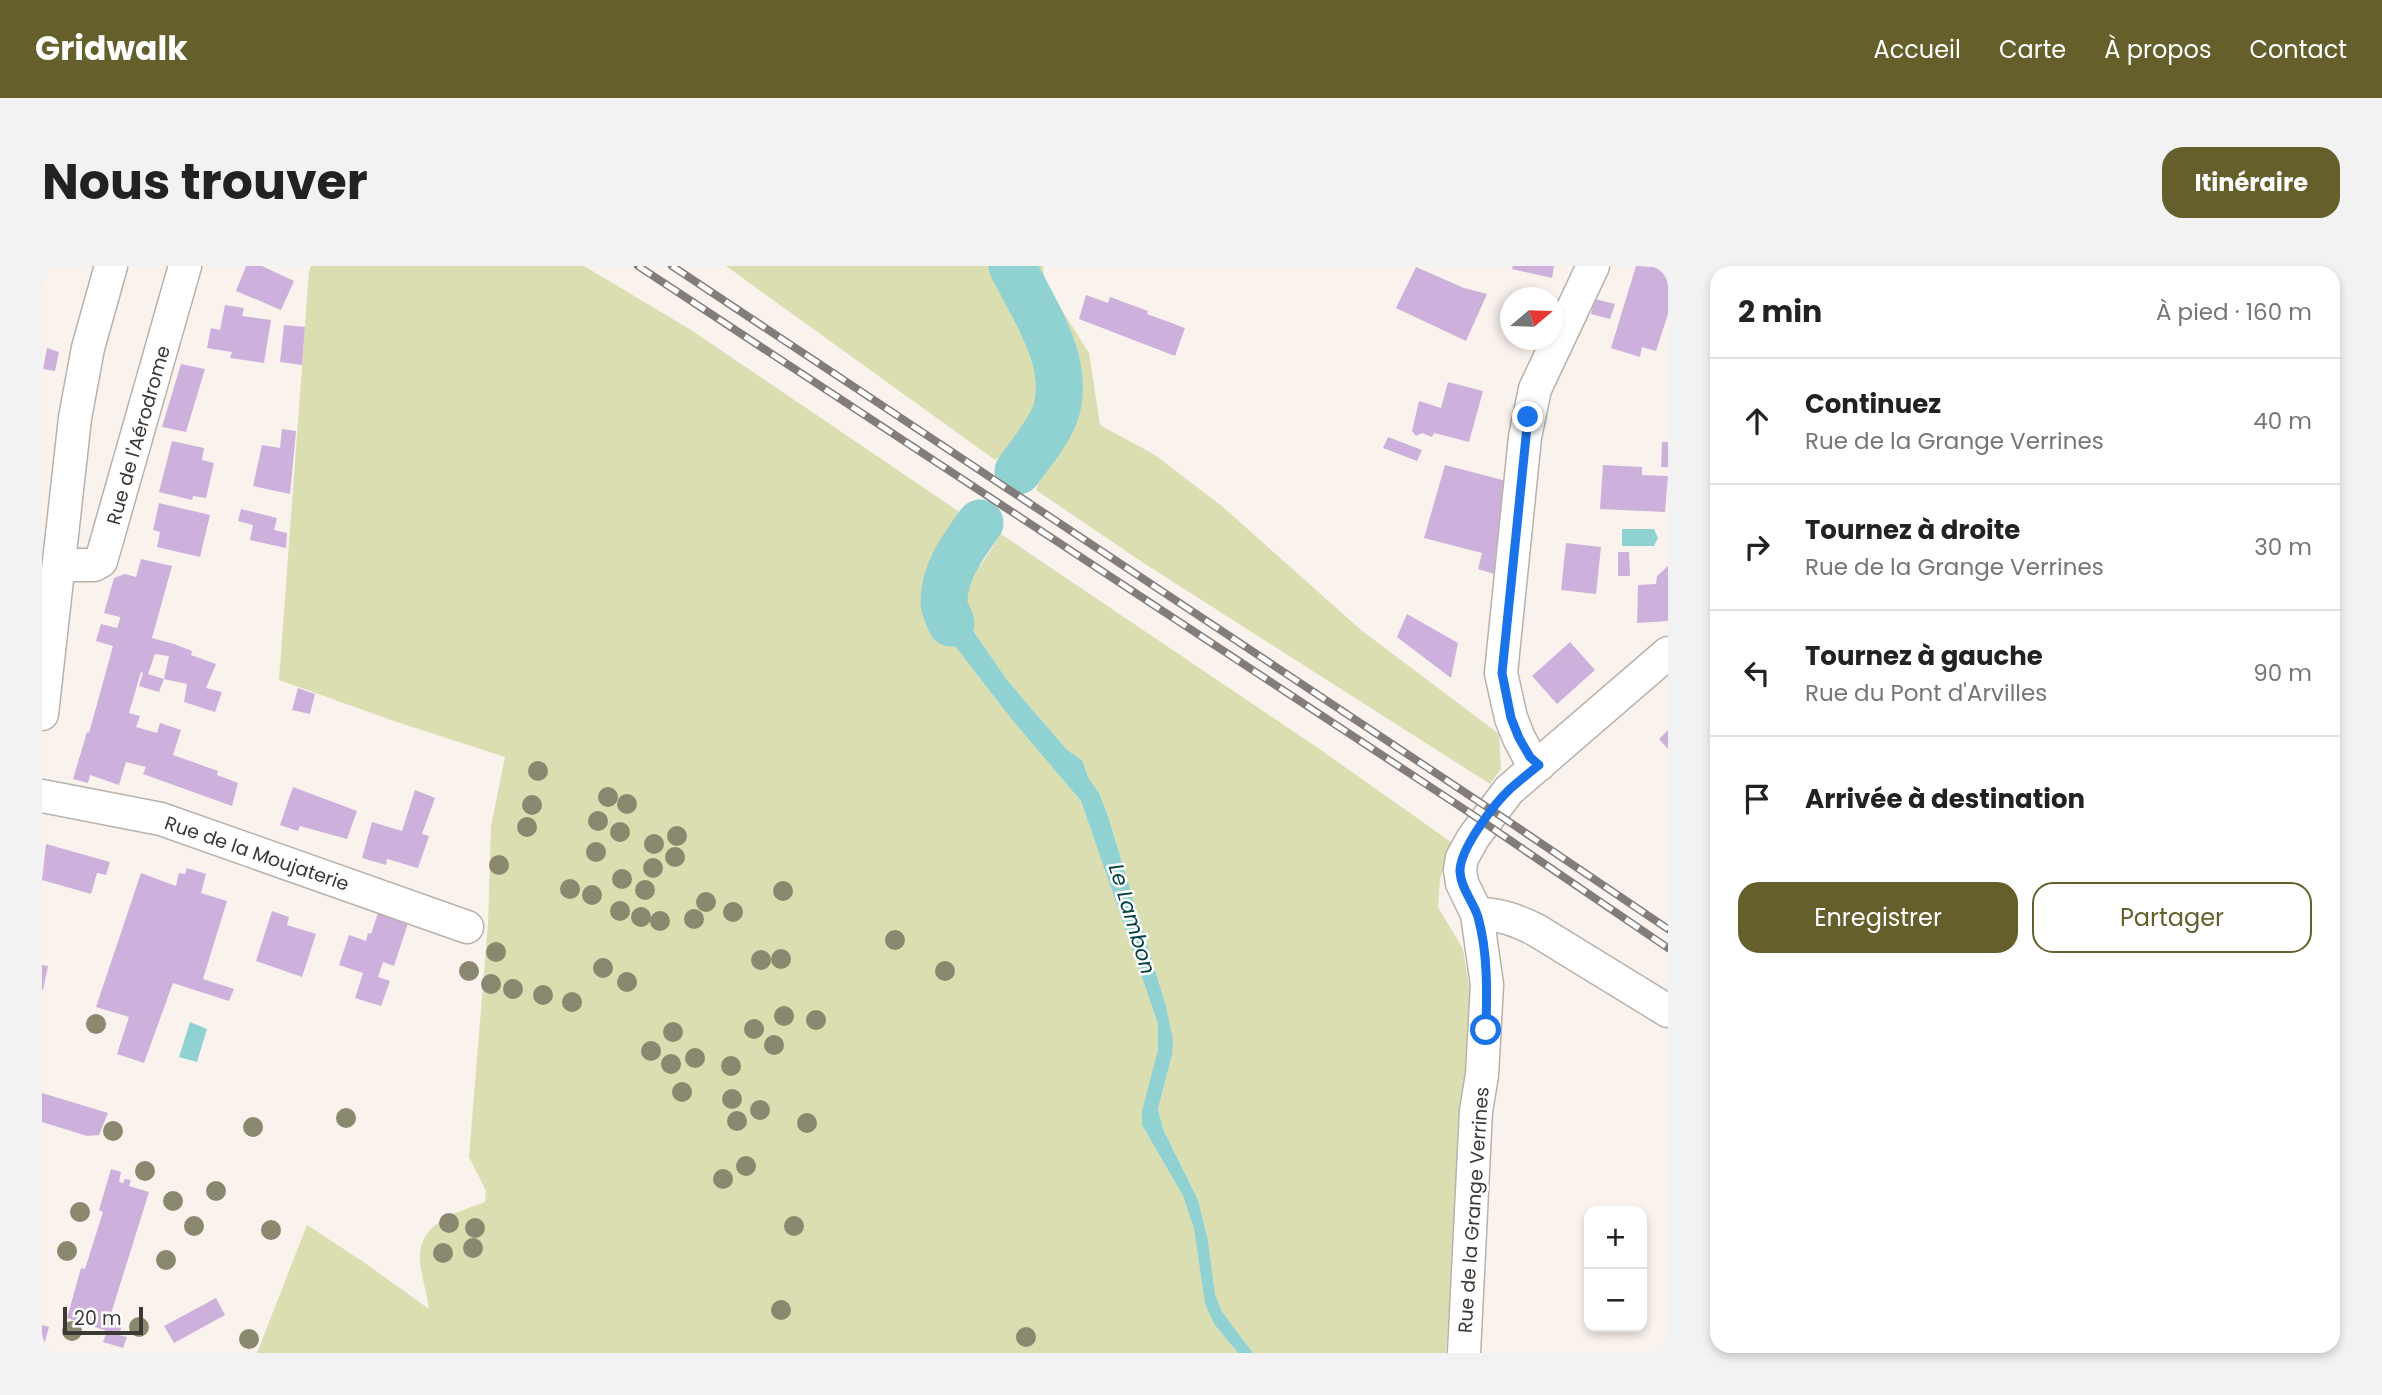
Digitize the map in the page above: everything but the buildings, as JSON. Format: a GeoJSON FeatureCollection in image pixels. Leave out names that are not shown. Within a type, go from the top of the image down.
{"type":"FeatureCollection","features":[{"type":"Feature","properties":{"kind":"street"},"geometry":{"type":"LineString","coordinates":[[42,714],[75,418],[88,348],[111,266]]}},
{"type":"Feature","properties":{"kind":"street","name":"Rue de l'Aérodrome"},"geometry":{"type":"LineString","coordinates":[[59,565],[93,565],[101,561],[185,266]]}},
{"type":"Feature","properties":{"kind":"street"},"geometry":{"type":"LineString","coordinates":[[1539,765],[1530,757],[1519,738],[1511,718],[1502,673],[1525,437],[1535,389],[1593,266]]}},
{"type":"Feature","properties":{"kind":"street","name":"Rue de la Grange Verrines"},"geometry":{"type":"LineString","coordinates":[[1464,1353],[1476,1111],[1482,1075],[1487,985],[1477,914],[1462,883],[1462,858],[1499,800],[1668,653]]}},
{"type":"Feature","properties":{"kind":"street","name":"Rue de la Moujaterie"},"geometry":{"type":"LineString","coordinates":[[42,796],[161,819],[467,927]]}},
{"type":"Feature","properties":{"kind":"street"},"geometry":{"type":"LineString","coordinates":[[1477,914],[1494,914],[1514,919],[1536,930],[1668,1011]]}},
{"type":"Feature","properties":{"kind":"green space"},"geometry":{"type":"Polygon","coordinates":[[[311,266],[584,266],[691,330],[961,513],[934,580],[933,605],[948,637],[1013,721],[1081,801],[1158,1024],[1158,1050],[1142,1125],[1183,1196],[1194,1229],[1205,1304],[1214,1324],[1238,1353],[257,1353],[307,1225],[429,1309],[420,1260],[425,1236],[451,1215],[485,1202],[486,1191],[469,1157],[488,924],[491,826],[505,757],[279,680],[311,266]]]}},
{"type":"Feature","properties":{"kind":"green space"},"geometry":{"type":"Polygon","coordinates":[[[726,266],[1004,266],[1042,360],[1039,428],[995,460],[726,266]]]}},
{"type":"Feature","properties":{"kind":"green space"},"geometry":{"type":"Polygon","coordinates":[[[1021,266],[1043,266],[1045,283],[1089,353],[1100,425],[1155,455],[1223,507],[1361,630],[1499,734],[1501,769],[1490,784],[1142,562],[1036,490],[1053,439],[1069,424],[1021,266]]]}},
{"type":"Feature","properties":{"kind":"green space"},"geometry":{"type":"Polygon","coordinates":[[[1001,534],[1318,748],[1451,842],[1440,879],[1438,907],[1463,949],[1470,993],[1446,1353],[1253,1353],[1222,1313],[1215,1294],[1208,1240],[1198,1200],[1163,1129],[1158,1109],[1172,1055],[1172,1040],[1166,1006],[1107,813],[1082,760],[1067,750],[1007,680],[958,606],[964,571],[981,565],[1001,534]]]}},
{"type":"Feature","properties":{"kind":"water"},"geometry":{"type":"Polygon","coordinates":[[[1004,266],[1021,266],[1023,275],[1065,339],[1077,390],[1069,424],[1053,439],[1039,428],[1042,360],[1004,266]]]}},
{"type":"Feature","properties":{"kind":"water"},"geometry":{"type":"Polygon","coordinates":[[[1622,529],[1654,529],[1658,538],[1654,546],[1622,546],[1622,529]]]}},
{"type":"Feature","properties":{"kind":"water"},"geometry":{"type":"Polygon","coordinates":[[[943,555],[964,571],[958,606],[963,616],[1007,680],[1067,750],[1082,760],[1107,813],[1166,1006],[1173,1040],[1172,1055],[1158,1109],[1163,1129],[1198,1200],[1208,1240],[1215,1294],[1222,1312],[1253,1353],[1238,1353],[1214,1324],[1205,1304],[1194,1229],[1183,1196],[1142,1125],[1142,1111],[1158,1050],[1158,1024],[1081,801],[1013,721],[948,637],[933,605],[934,580],[943,555]]]}},
{"type":"Feature","properties":{"kind":"water"},"geometry":{"type":"Polygon","coordinates":[[[190,1022],[207,1029],[197,1062],[179,1057],[190,1022]]]}},
{"type":"Feature","properties":{"kind":"waterway","name":"Le Lambon"},"geometry":{"type":"LineString","coordinates":[[1012,266],[1049,339],[1059,378],[1059,398],[1054,417],[1018,471]]}},
{"type":"Feature","properties":{"kind":"waterway","name":"Le Lambon"},"geometry":{"type":"LineString","coordinates":[[951,623],[944,605],[947,581],[956,560],[980,523]]}},
{"type":"Feature","properties":{"kind":"railway"},"geometry":{"type":"LineString","coordinates":[[638,266],[1470,813],[1668,948]]}},
{"type":"Feature","properties":{"kind":"railway"},"geometry":{"type":"LineString","coordinates":[[672,266],[1668,929]]}},
{"type":"Feature","properties":{"kind":"route"},"geometry":{"type":"LineString","coordinates":[[1486,1030],[1487,985],[1483,944],[1477,914],[1462,883],[1460,870],[1462,858],[1473,838],[1499,800],[1539,765],[1530,757],[1519,738],[1511,718],[1502,673],[1528,417]]}}]}
